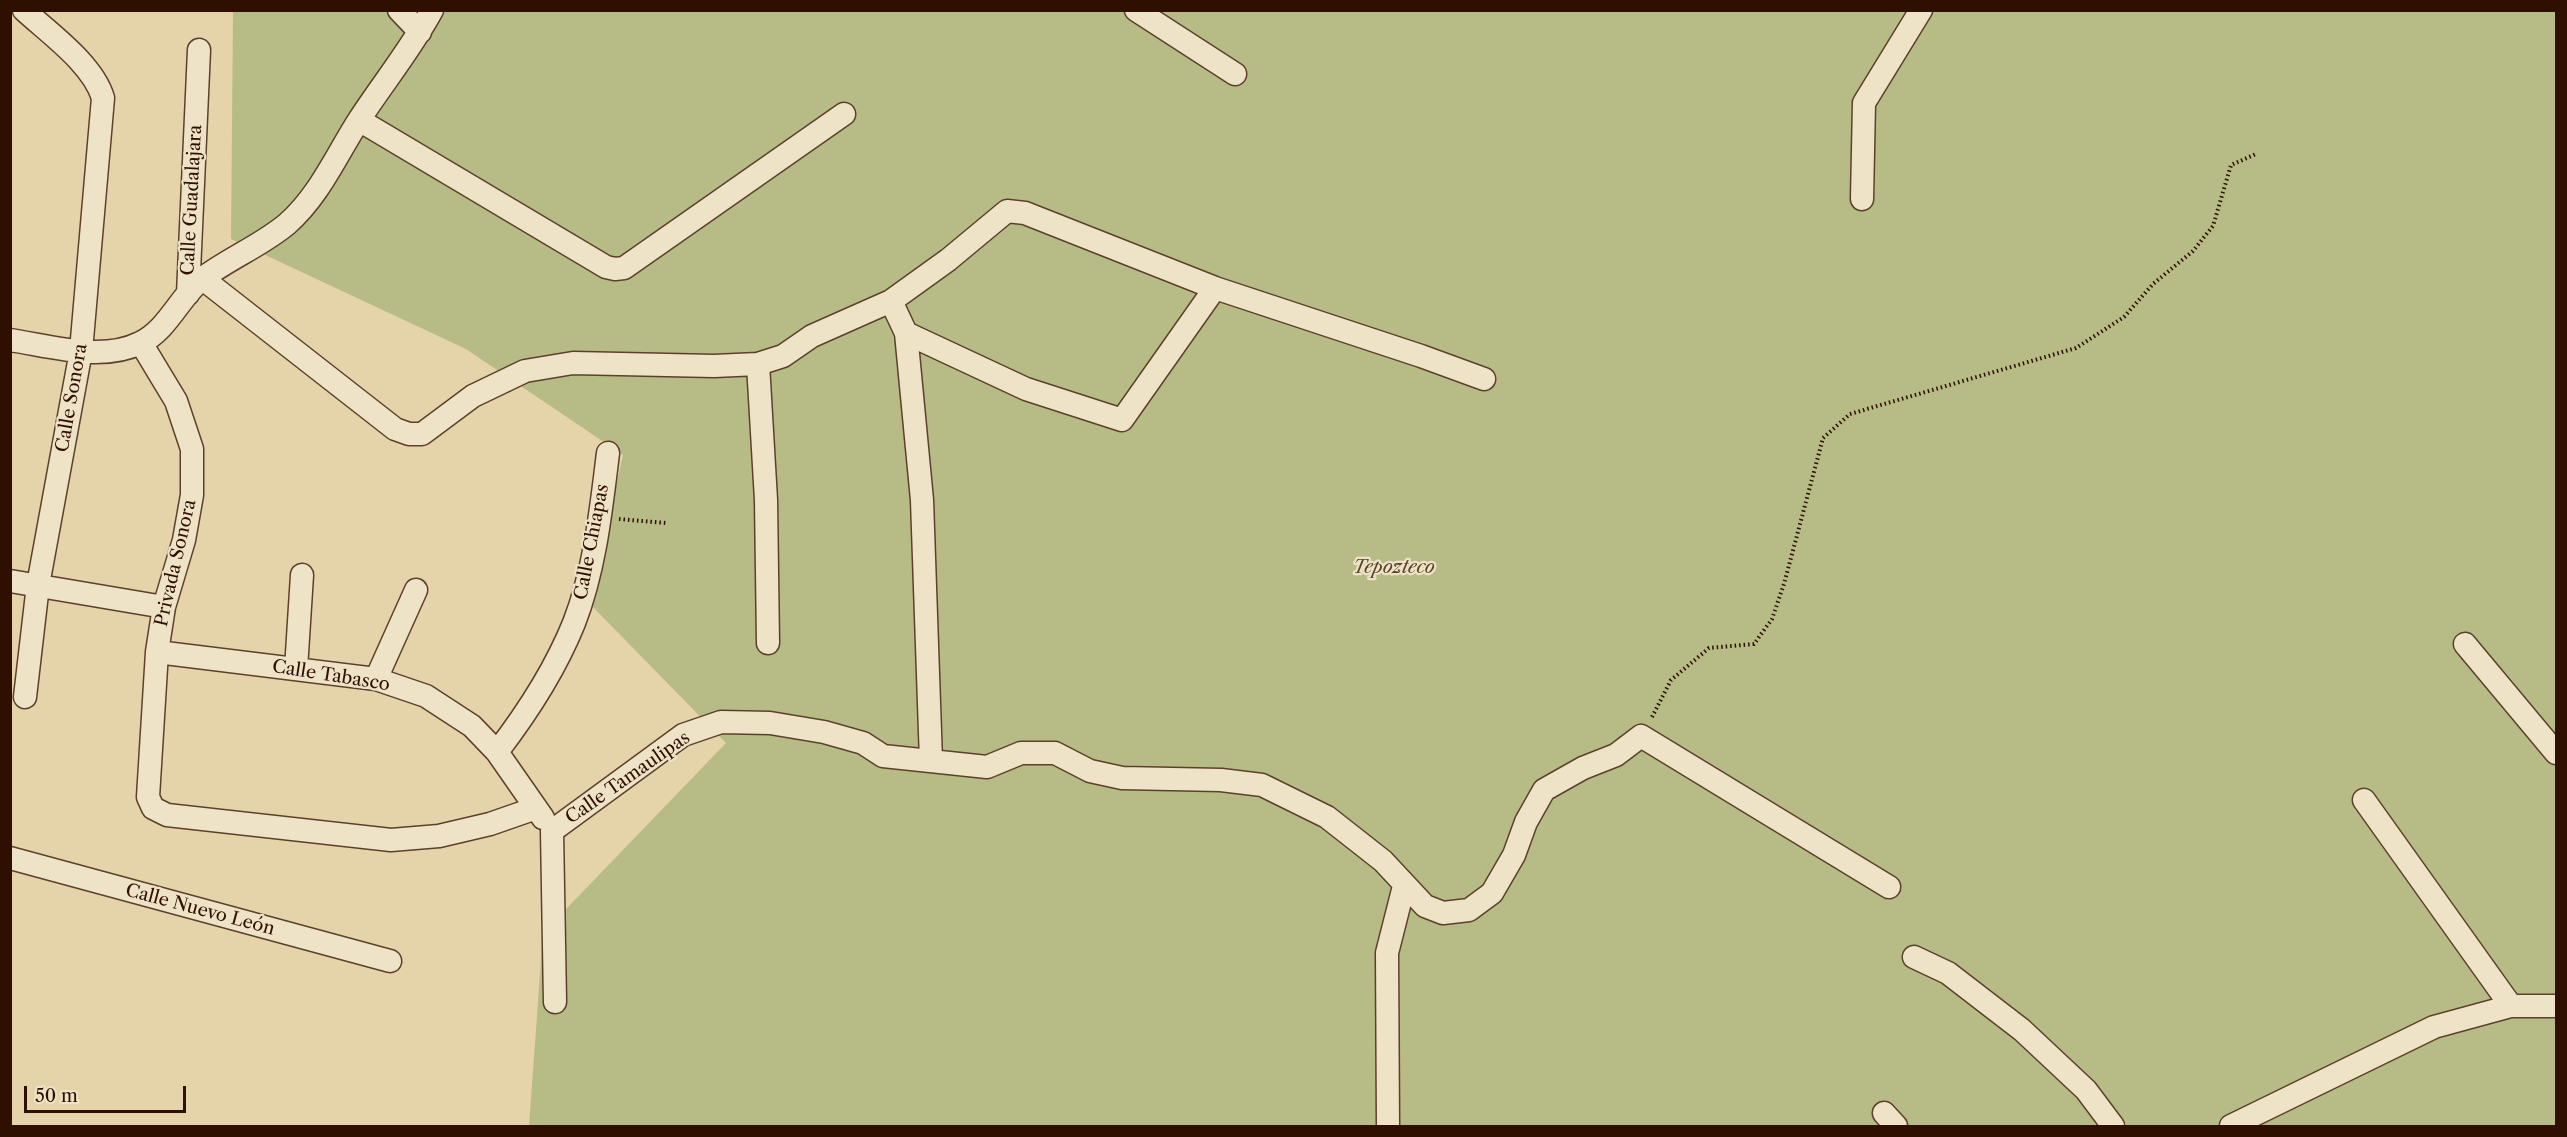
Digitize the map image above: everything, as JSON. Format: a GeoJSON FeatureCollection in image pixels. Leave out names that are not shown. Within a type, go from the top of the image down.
{"type":"FeatureCollection","features":[{"type":"Feature","properties":{"kind":"street","name":"Calle Sonora"},"geometry":{"type":"LineString","coordinates":[[24,10],[87,69],[98,82],[103,98],[81,351],[38,585],[25,697]]}},
{"type":"Feature","properties":{"kind":"street"},"geometry":{"type":"LineString","coordinates":[[399,10],[420,32]]}},
{"type":"Feature","properties":{"kind":"street"},"geometry":{"type":"LineString","coordinates":[[432,10],[420,32],[359,120],[310,201],[286,225],[195,287],[394,429],[409,434],[422,434],[473,396],[525,371],[573,363],[714,366],[758,364],[783,356],[812,336],[891,301],[948,260],[1007,211],[1025,213],[1215,288],[1484,379]]}},
{"type":"Feature","properties":{"kind":"street"},"geometry":{"type":"LineString","coordinates":[[1136,10],[1235,74]]}},
{"type":"Feature","properties":{"kind":"street"},"geometry":{"type":"LineString","coordinates":[[1862,199],[1864,103],[1921,10]]}},
{"type":"Feature","properties":{"kind":"street","name":"Calle Guadalajara"},"geometry":{"type":"LineString","coordinates":[[10,340],[81,351],[112,351],[141,343],[164,323],[195,287],[200,50]]}},
{"type":"Feature","properties":{"kind":"street"},"geometry":{"type":"LineString","coordinates":[[359,120],[606,267],[615,269],[624,268],[844,114]]}},
{"type":"Feature","properties":{"kind":"street"},"geometry":{"type":"LineString","coordinates":[[906,333],[1026,389],[1122,420],[1215,288]]}},
{"type":"Feature","properties":{"kind":"street"},"geometry":{"type":"LineString","coordinates":[[891,301],[906,333],[922,500],[931,761]]}},
{"type":"Feature","properties":{"kind":"street","name":"Privada Sonora"},"geometry":{"type":"LineString","coordinates":[[141,343],[176,401],[192,449],[192,495],[184,540],[164,607],[157,652]]}},
{"type":"Feature","properties":{"kind":"street"},"geometry":{"type":"LineString","coordinates":[[758,364],[766,500],[768,643]]}},
{"type":"Feature","properties":{"kind":"street","name":"Calle Chiapas"},"geometry":{"type":"LineString","coordinates":[[496,752],[520,722],[544,684],[574,623],[589,573],[600,518],[608,453]]}},
{"type":"Feature","properties":{"kind":"street"},"geometry":{"type":"LineString","coordinates":[[296,669],[303,575]]}},
{"type":"Feature","properties":{"kind":"street"},"geometry":{"type":"LineString","coordinates":[[10,580],[164,607]]}},
{"type":"Feature","properties":{"kind":"street"},"geometry":{"type":"LineString","coordinates":[[376,679],[416,590]]}},
{"type":"Feature","properties":{"kind":"street"},"geometry":{"type":"LineString","coordinates":[[2465,644],[2556,753]]}},
{"type":"Feature","properties":{"kind":"street","name":"Calle Tamaulipas"},"geometry":{"type":"LineString","coordinates":[[157,652],[148,797],[153,808],[167,815],[391,840],[439,836],[490,825],[536,808]]}},
{"type":"Feature","properties":{"kind":"street","name":"Calle Tabasco"},"geometry":{"type":"LineString","coordinates":[[157,652],[376,679],[426,696],[472,726],[496,752],[552,831]]}},
{"type":"Feature","properties":{"kind":"street","name":"Calle Tamaulipas"},"geometry":{"type":"LineString","coordinates":[[552,831],[683,735],[721,722],[770,723],[824,732],[863,743],[883,756],[987,767],[1021,753],[1055,753],[1090,771],[1122,778],[1221,780],[1262,785],[1327,817],[1383,861],[1425,906],[1443,913],[1469,910],[1492,893],[1514,855],[1526,822],[1544,790],[1584,768],[1616,755],[1641,736]]}},
{"type":"Feature","properties":{"kind":"street"},"geometry":{"type":"LineString","coordinates":[[1641,736],[1889,887]]}},
{"type":"Feature","properties":{"kind":"street"},"geometry":{"type":"LineString","coordinates":[[2364,800],[2511,1006]]}},
{"type":"Feature","properties":{"kind":"street"},"geometry":{"type":"LineString","coordinates":[[552,831],[555,1002]]}},
{"type":"Feature","properties":{"kind":"street","name":"Calle Nuevo León"},"geometry":{"type":"LineString","coordinates":[[10,858],[390,961]]}},
{"type":"Feature","properties":{"kind":"street"},"geometry":{"type":"LineString","coordinates":[[1388,1126],[1387,952],[1404,886]]}},
{"type":"Feature","properties":{"kind":"street"},"geometry":{"type":"LineString","coordinates":[[1914,957],[1948,973],[2022,1030],[2086,1090],[2113,1126]]}},
{"type":"Feature","properties":{"kind":"street"},"geometry":{"type":"LineString","coordinates":[[2230,1126],[2434,1027],[2511,1006],[2556,1006]]}},
{"type":"Feature","properties":{"kind":"path"},"geometry":{"type":"LineString","coordinates":[[1641,736],[1671,680],[1709,648],[1754,644],[1772,619],[1784,584],[1823,438],[1850,414],[2076,348],[2124,317],[2153,284],[2193,250],[2213,226],[2231,165],[2256,154]]}},
{"type":"Feature","properties":{"kind":"path"},"geometry":{"type":"LineString","coordinates":[[600,518],[666,523]]}},
{"type":"Feature","properties":{"kind":"green space","name":"Tepozteco"},"geometry":{"type":"Polygon","coordinates":[[[233,11],[2556,11],[2556,1126],[529,1126],[543,933],[726,743],[590,604],[623,455],[466,349],[231,239],[233,11]]]}}]}
